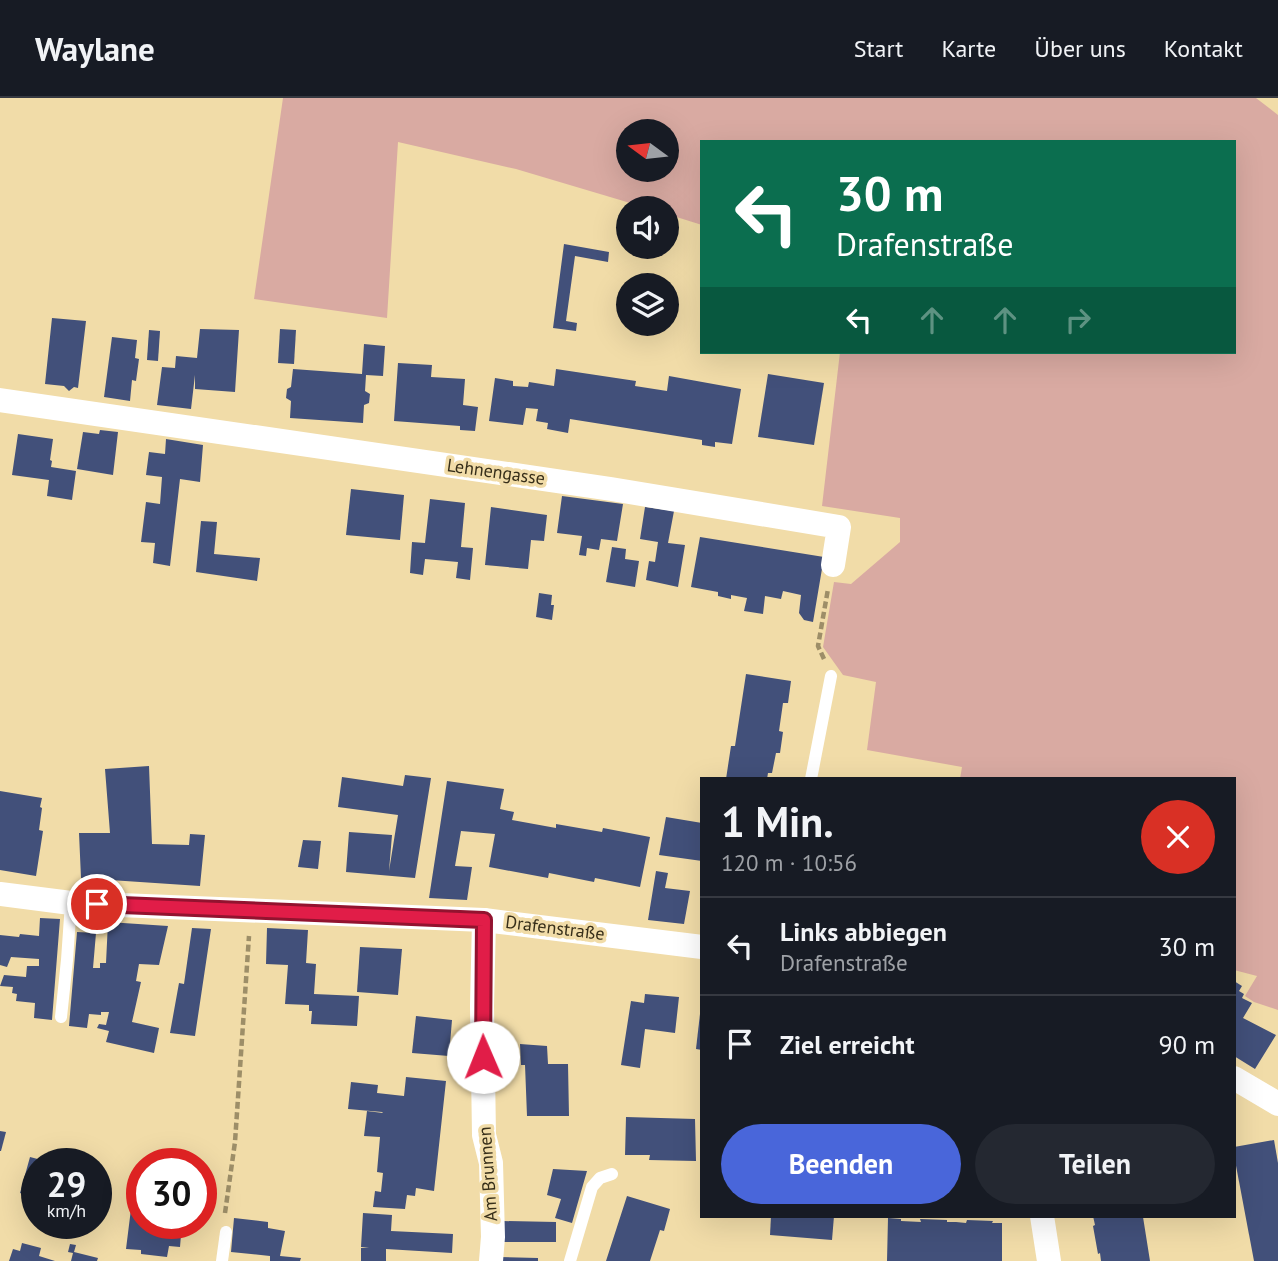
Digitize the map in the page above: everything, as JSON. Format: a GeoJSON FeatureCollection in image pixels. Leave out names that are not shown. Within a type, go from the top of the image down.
{"type":"FeatureCollection","features":[{"type":"Feature","properties":{"kind":"street","name":"Lehnengasse"},"geometry":{"type":"LineString","coordinates":[[0,400],[597,486],[839,527],[833,565]]}},
{"type":"Feature","properties":{"kind":"street","name":"Drafenstraße"},"geometry":{"type":"LineString","coordinates":[[0,894],[71,903],[484,920],[700,947]]}},
{"type":"Feature","properties":{"kind":"street","name":"Am Brunnen"},"geometry":{"type":"LineString","coordinates":[[484,920],[484,1135],[491,1163],[491,1261]]}},
{"type":"Feature","properties":{"kind":"street"},"geometry":{"type":"LineString","coordinates":[[1236,1079],[1278,1104]]}},
{"type":"Feature","properties":{"kind":"street"},"geometry":{"type":"LineString","coordinates":[[1042,1218],[1049,1261]]}},
{"type":"Feature","properties":{"kind":"lane"},"geometry":{"type":"LineString","coordinates":[[811,777],[831,676]]}},
{"type":"Feature","properties":{"kind":"lane"},"geometry":{"type":"LineString","coordinates":[[61,1017],[71,903]]}},
{"type":"Feature","properties":{"kind":"lane"},"geometry":{"type":"LineString","coordinates":[[570,1261],[592,1187],[600,1178],[612,1174]]}},
{"type":"Feature","properties":{"kind":"lane"},"geometry":{"type":"LineString","coordinates":[[222,1261],[226,1232]]}},
{"type":"Feature","properties":{"kind":"path"},"geometry":{"type":"LineString","coordinates":[[831,676],[818,646],[833,565]]}},
{"type":"Feature","properties":{"kind":"path"},"geometry":{"type":"LineString","coordinates":[[226,1232],[225,1217],[235,1142],[251,911]]}},
{"type":"Feature","properties":{"kind":"shaded area"},"geometry":{"type":"Polygon","coordinates":[[[283,98],[1256,98],[1278,115],[1278,1010],[1245,996],[1257,976],[1236,971],[1236,777],[960,777],[962,767],[867,750],[876,682],[843,675],[823,647],[834,582],[851,584],[900,542],[900,518],[822,506],[840,354],[1236,354],[1236,140],[700,140],[700,224],[679,218],[679,196],[616,196],[616,199],[516,169],[398,142],[387,318],[254,299],[283,98]]]}},
{"type":"Feature","properties":{"kind":"building"},"geometry":{"type":"Polygon","coordinates":[[[564,244],[609,252],[608,262],[575,256],[566,321],[577,323],[576,331],[553,328],[564,244]]]}},
{"type":"Feature","properties":{"kind":"building"},"geometry":{"type":"Polygon","coordinates":[[[52,318],[86,321],[78,388],[74,387],[69,391],[64,386],[45,384],[52,318]]]}},
{"type":"Feature","properties":{"kind":"building"},"geometry":{"type":"Polygon","coordinates":[[[200,329],[239,330],[235,392],[195,389],[195,375],[191,409],[157,405],[162,367],[175,368],[176,356],[197,358],[200,329]]]}},
{"type":"Feature","properties":{"kind":"building"},"geometry":{"type":"Polygon","coordinates":[[[280,329],[296,330],[294,364],[278,363],[280,329]]]}},
{"type":"Feature","properties":{"kind":"building"},"geometry":{"type":"Polygon","coordinates":[[[149,330],[160,331],[158,361],[147,360],[149,330]]]}},
{"type":"Feature","properties":{"kind":"building"},"geometry":{"type":"Polygon","coordinates":[[[112,337],[137,340],[135,358],[139,359],[136,381],[132,380],[130,401],[104,397],[112,337]]]}},
{"type":"Feature","properties":{"kind":"building"},"geometry":{"type":"Polygon","coordinates":[[[364,344],[385,346],[383,376],[366,375],[365,391],[370,394],[369,403],[364,405],[363,423],[290,418],[291,401],[286,398],[287,389],[291,387],[293,369],[362,374],[364,344]]]}},
{"type":"Feature","properties":{"kind":"building"},"geometry":{"type":"Polygon","coordinates":[[[398,363],[432,365],[431,377],[465,379],[463,405],[478,407],[475,431],[460,430],[460,426],[394,421],[398,363]]]}},
{"type":"Feature","properties":{"kind":"building"},"geometry":{"type":"Polygon","coordinates":[[[556,369],[636,381],[635,386],[667,391],[669,376],[741,389],[732,444],[715,442],[715,447],[702,445],[702,440],[570,419],[568,433],[547,429],[548,423],[536,421],[538,409],[526,408],[523,425],[489,421],[495,378],[513,381],[513,386],[528,387],[529,382],[554,386],[556,369]]]}},
{"type":"Feature","properties":{"kind":"building"},"geometry":{"type":"Polygon","coordinates":[[[768,374],[824,383],[814,445],[758,437],[768,374]]]}},
{"type":"Feature","properties":{"kind":"building"},"geometry":{"type":"Polygon","coordinates":[[[100,430],[118,432],[113,475],[77,469],[83,432],[99,434],[100,430]]]}},
{"type":"Feature","properties":{"kind":"building"},"geometry":{"type":"Polygon","coordinates":[[[18,434],[53,439],[51,467],[76,471],[72,500],[47,496],[49,480],[12,475],[18,434]]]}},
{"type":"Feature","properties":{"kind":"building"},"geometry":{"type":"Polygon","coordinates":[[[166,439],[203,445],[200,482],[180,479],[170,566],[153,563],[155,543],[141,542],[146,502],[160,504],[162,477],[146,475],[149,452],[165,454],[166,439]]]}},
{"type":"Feature","properties":{"kind":"building"},"geometry":{"type":"Polygon","coordinates":[[[351,489],[404,495],[400,540],[346,535],[351,489]]]}},
{"type":"Feature","properties":{"kind":"building"},"geometry":{"type":"Polygon","coordinates":[[[562,496],[623,504],[617,541],[601,539],[599,550],[587,548],[586,556],[579,555],[582,536],[557,533],[562,496]]]}},
{"type":"Feature","properties":{"kind":"building"},"geometry":{"type":"Polygon","coordinates":[[[430,499],[465,503],[461,547],[473,548],[470,580],[456,578],[458,562],[425,559],[423,575],[410,573],[412,542],[425,543],[430,499]]]}},
{"type":"Feature","properties":{"kind":"building"},"geometry":{"type":"Polygon","coordinates":[[[491,507],[547,515],[544,541],[531,540],[528,569],[485,565],[491,507]]]}},
{"type":"Feature","properties":{"kind":"building"},"geometry":{"type":"Polygon","coordinates":[[[645,507],[674,511],[668,543],[685,545],[678,587],[646,580],[649,561],[655,562],[658,542],[640,539],[645,507]]]}},
{"type":"Feature","properties":{"kind":"building"},"geometry":{"type":"Polygon","coordinates":[[[201,521],[217,522],[214,554],[260,558],[257,581],[196,572],[201,521]]]}},
{"type":"Feature","properties":{"kind":"building"},"geometry":{"type":"Polygon","coordinates":[[[700,537],[824,557],[813,622],[804,620],[799,613],[801,595],[783,591],[781,599],[765,596],[763,614],[744,611],[747,598],[731,595],[731,599],[718,596],[718,592],[691,587],[700,537]]]}},
{"type":"Feature","properties":{"kind":"building"},"geometry":{"type":"Polygon","coordinates":[[[612,547],[626,549],[625,559],[639,561],[635,587],[606,582],[612,547]]]}},
{"type":"Feature","properties":{"kind":"building"},"geometry":{"type":"Polygon","coordinates":[[[539,593],[552,595],[552,620],[536,617],[539,593]]]}},
{"type":"Feature","properties":{"kind":"building"},"geometry":{"type":"Polygon","coordinates":[[[746,674],[791,681],[788,703],[783,703],[779,731],[783,732],[780,753],[776,753],[772,773],[768,773],[767,777],[726,777],[731,746],[735,746],[746,674]]]}},
{"type":"Feature","properties":{"kind":"building"},"geometry":{"type":"Polygon","coordinates":[[[149,766],[152,844],[189,845],[190,834],[205,835],[200,886],[110,880],[110,877],[81,878],[79,833],[110,833],[105,769],[149,766]]]}},
{"type":"Feature","properties":{"kind":"building"},"geometry":{"type":"Polygon","coordinates":[[[405,775],[431,778],[415,878],[346,872],[349,832],[392,835],[389,871],[398,815],[338,807],[342,777],[403,786],[405,775]]]}},
{"type":"Feature","properties":{"kind":"building"},"geometry":{"type":"Polygon","coordinates":[[[447,781],[504,789],[500,809],[514,812],[512,820],[556,828],[556,824],[602,832],[603,828],[650,837],[640,887],[549,873],[548,878],[489,867],[495,834],[461,831],[455,866],[472,867],[467,900],[429,898],[447,781]]]}},
{"type":"Feature","properties":{"kind":"building"},"geometry":{"type":"Polygon","coordinates":[[[0,791],[42,798],[39,830],[43,831],[36,876],[0,870],[0,791]]]}},
{"type":"Feature","properties":{"kind":"building"},"geometry":{"type":"Polygon","coordinates":[[[666,817],[700,823],[700,861],[659,855],[666,817]]]}},
{"type":"Feature","properties":{"kind":"building"},"geometry":{"type":"Polygon","coordinates":[[[303,840],[321,841],[318,869],[298,867],[303,840]]]}},
{"type":"Feature","properties":{"kind":"building"},"geometry":{"type":"Polygon","coordinates":[[[656,871],[668,873],[665,888],[690,891],[684,924],[648,920],[656,871]]]}},
{"type":"Feature","properties":{"kind":"building"},"geometry":{"type":"Polygon","coordinates":[[[40,918],[60,919],[52,1020],[34,1018],[35,1003],[16,1001],[17,994],[12,993],[13,987],[0,986],[4,975],[26,977],[27,966],[39,966],[39,959],[11,957],[7,967],[0,965],[0,935],[39,936],[40,918]]]}},
{"type":"Feature","properties":{"kind":"building"},"geometry":{"type":"Polygon","coordinates":[[[108,922],[168,926],[159,965],[139,964],[136,981],[141,982],[132,1022],[159,1028],[154,1053],[106,1042],[109,1031],[97,1028],[99,1024],[106,1025],[109,1012],[101,1012],[101,1015],[89,1014],[87,1028],[69,1026],[77,932],[96,933],[93,968],[100,968],[100,963],[106,963],[108,922]]]}},
{"type":"Feature","properties":{"kind":"building"},"geometry":{"type":"Polygon","coordinates":[[[192,928],[211,929],[195,1036],[170,1033],[179,983],[184,984],[192,928]]]}},
{"type":"Feature","properties":{"kind":"building"},"geometry":{"type":"Polygon","coordinates":[[[267,928],[308,930],[306,963],[316,964],[314,994],[359,996],[357,1026],[311,1024],[312,1011],[309,1011],[309,1005],[285,1004],[288,965],[266,964],[267,928]]]}},
{"type":"Feature","properties":{"kind":"building"},"geometry":{"type":"Polygon","coordinates":[[[360,947],[402,949],[398,995],[357,992],[360,947]]]}},
{"type":"Feature","properties":{"kind":"building"},"geometry":{"type":"Polygon","coordinates":[[[1236,982],[1242,986],[1239,991],[1244,994],[1242,998],[1252,1003],[1243,1018],[1276,1035],[1255,1069],[1236,1057],[1236,982]]]}},
{"type":"Feature","properties":{"kind":"building"},"geometry":{"type":"Polygon","coordinates":[[[645,994],[679,997],[675,1033],[645,1029],[640,1068],[621,1065],[631,1001],[644,1003],[645,994]]]}},
{"type":"Feature","properties":{"kind":"building"},"geometry":{"type":"Polygon","coordinates":[[[700,1014],[700,1050],[696,1049],[700,1014]]]}},
{"type":"Feature","properties":{"kind":"building"},"geometry":{"type":"Polygon","coordinates":[[[416,1016],[452,1020],[449,1056],[412,1053],[416,1016]]]}},
{"type":"Feature","properties":{"kind":"building"},"geometry":{"type":"Polygon","coordinates":[[[520,1044],[547,1046],[548,1064],[568,1064],[569,1116],[527,1116],[525,1065],[521,1065],[520,1044]]]}},
{"type":"Feature","properties":{"kind":"building"},"geometry":{"type":"Polygon","coordinates":[[[406,1077],[446,1081],[434,1191],[416,1188],[415,1196],[407,1195],[405,1209],[373,1207],[375,1191],[381,1192],[383,1173],[377,1172],[380,1137],[364,1136],[367,1111],[383,1113],[382,1112],[348,1109],[351,1082],[378,1085],[377,1093],[404,1096],[406,1077]]]}},
{"type":"Feature","properties":{"kind":"building"},"geometry":{"type":"Polygon","coordinates":[[[626,1117],[695,1119],[696,1161],[649,1160],[650,1155],[625,1155],[626,1117]]]}},
{"type":"Feature","properties":{"kind":"building"},"geometry":{"type":"Polygon","coordinates":[[[0,1131],[6,1132],[1,1151],[0,1151],[0,1131]]]}},
{"type":"Feature","properties":{"kind":"building"},"geometry":{"type":"Polygon","coordinates":[[[1274,1140],[1278,1163],[1278,1261],[1254,1261],[1236,1166],[1236,1147],[1274,1140]]]}},
{"type":"Feature","properties":{"kind":"building"},"geometry":{"type":"Polygon","coordinates":[[[553,1169],[587,1171],[572,1223],[555,1218],[561,1199],[547,1195],[553,1169]]]}},
{"type":"Feature","properties":{"kind":"building"},"geometry":{"type":"Polygon","coordinates":[[[627,1196],[670,1209],[664,1231],[660,1230],[650,1261],[606,1261],[627,1196]]]}},
{"type":"Feature","properties":{"kind":"building"},"geometry":{"type":"Polygon","coordinates":[[[363,1213],[392,1215],[391,1231],[453,1234],[452,1253],[386,1249],[386,1261],[361,1261],[361,1248],[369,1248],[361,1247],[363,1213]]]}},
{"type":"Feature","properties":{"kind":"building"},"geometry":{"type":"Polygon","coordinates":[[[234,1218],[268,1222],[268,1228],[285,1231],[280,1256],[301,1258],[300,1261],[270,1261],[270,1256],[231,1252],[234,1218]]]}},
{"type":"Feature","properties":{"kind":"building"},"geometry":{"type":"Polygon","coordinates":[[[771,1218],[834,1218],[832,1240],[770,1235],[771,1218]]]}},
{"type":"Feature","properties":{"kind":"building"},"geometry":{"type":"Polygon","coordinates":[[[888,1218],[921,1222],[920,1219],[1002,1223],[1002,1261],[887,1261],[888,1218]]]}},
{"type":"Feature","properties":{"kind":"building"},"geometry":{"type":"Polygon","coordinates":[[[1093,1218],[1143,1218],[1150,1261],[1101,1261],[1093,1226],[1093,1218]]]}},
{"type":"Feature","properties":{"kind":"building"},"geometry":{"type":"Polygon","coordinates":[[[503,1221],[556,1222],[556,1242],[502,1242],[503,1221]]]}},
{"type":"Feature","properties":{"kind":"building"},"geometry":{"type":"Polygon","coordinates":[[[127,1239],[181,1239],[180,1247],[169,1246],[167,1257],[126,1249],[127,1239]]]}},
{"type":"Feature","properties":{"kind":"building"},"geometry":{"type":"Polygon","coordinates":[[[22,1243],[41,1248],[39,1256],[55,1261],[9,1261],[13,1249],[20,1251],[22,1243]]]}},
{"type":"Feature","properties":{"kind":"building"},"geometry":{"type":"Polygon","coordinates":[[[70,1244],[76,1245],[74,1252],[98,1258],[97,1261],[71,1261],[73,1253],[68,1252],[70,1244]]]}},
{"type":"Feature","properties":{"kind":"building"},"geometry":{"type":"Polygon","coordinates":[[[499,1257],[538,1258],[538,1261],[499,1261],[499,1257]]]}},
{"type":"Feature","properties":{"kind":"route"},"geometry":{"type":"LineString","coordinates":[[97,904],[484,920],[483,1057]]}}]}
